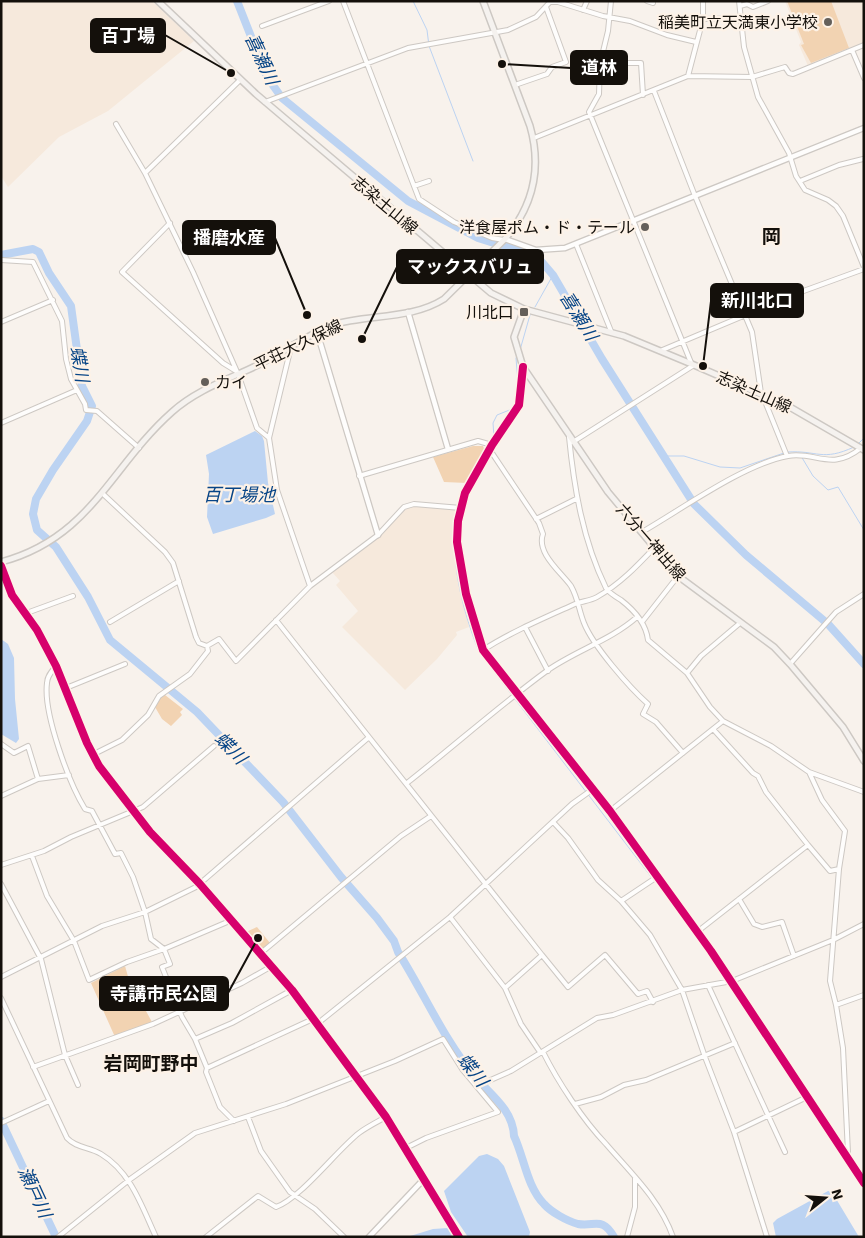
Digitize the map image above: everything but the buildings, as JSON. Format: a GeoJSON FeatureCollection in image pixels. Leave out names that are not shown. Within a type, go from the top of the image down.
{"type":"FeatureCollection","features":[{"type":"Feature","properties":{"kind":"main road","name":"志染土山線"},"geometry":{"type":"LineString","coordinates":[[158,1],[265,102],[491,293],[524,309],[611,331],[660,351],[762,394],[822,425],[862,449]]}},
{"type":"Feature","properties":{"kind":"main road","name":"平荘大久保線"},"geometry":{"type":"LineString","coordinates":[[1,564],[22,557],[44,545],[81,517],[173,411],[196,394],[317,332],[347,320],[408,312],[434,305],[444,299],[515,228],[530,198],[537,162],[534,138],[483,1]]}},
{"type":"Feature","properties":{"kind":"main road","name":"六分一神出線"},"geometry":{"type":"LineString","coordinates":[[524,309],[514,337],[523,368],[608,492],[678,576],[774,647],[843,727],[864,761]]}},
{"type":"Feature","properties":{"kind":"street"},"geometry":{"type":"LineString","coordinates":[[262,26],[329,1]]}},
{"type":"Feature","properties":{"kind":"street"},"geometry":{"type":"LineString","coordinates":[[343,1],[421,201],[446,217],[485,235],[536,250],[555,250],[576,244],[864,128]]}},
{"type":"Feature","properties":{"kind":"street"},"geometry":{"type":"LineString","coordinates":[[584,10],[587,1]]}},
{"type":"Feature","properties":{"kind":"street"},"geometry":{"type":"LineString","coordinates":[[610,1],[602,55],[599,94],[589,112],[693,365],[628,407],[571,439],[576,499],[596,564],[607,591],[623,602],[638,617],[646,627],[648,640],[687,673],[710,708],[723,721],[771,746],[809,772],[864,792]]}},
{"type":"Feature","properties":{"kind":"street"},"geometry":{"type":"LineString","coordinates":[[647,1],[652,3]]}},
{"type":"Feature","properties":{"kind":"street"},"geometry":{"type":"LineString","coordinates":[[688,76],[703,19],[703,1]]}},
{"type":"Feature","properties":{"kind":"street"},"geometry":{"type":"LineString","coordinates":[[660,351],[864,268],[843,216],[836,206],[805,190],[758,97],[744,47],[739,3],[753,7],[768,1]]}},
{"type":"Feature","properties":{"kind":"street"},"geometry":{"type":"LineString","coordinates":[[265,102],[367,63],[416,47],[495,32],[528,23],[550,2],[630,21],[667,36],[696,42]]}},
{"type":"Feature","properties":{"kind":"street"},"geometry":{"type":"LineString","coordinates":[[515,85],[547,74],[552,67],[566,62],[546,7]]}},
{"type":"Feature","properties":{"kind":"street"},"geometry":{"type":"LineString","coordinates":[[703,19],[740,18]]}},
{"type":"Feature","properties":{"kind":"street"},"geometry":{"type":"LineString","coordinates":[[534,138],[688,76],[752,77],[785,67],[789,73],[793,74],[864,45]]}},
{"type":"Feature","properties":{"kind":"street"},"geometry":{"type":"LineString","coordinates":[[852,50],[864,78]]}},
{"type":"Feature","properties":{"kind":"street"},"geometry":{"type":"LineString","coordinates":[[602,55],[626,62],[641,63],[643,95]]}},
{"type":"Feature","properties":{"kind":"street"},"geometry":{"type":"LineString","coordinates":[[145,173],[240,80]]}},
{"type":"Feature","properties":{"kind":"street"},"geometry":{"type":"LineString","coordinates":[[654,91],[695,196],[752,332],[762,394],[786,454]]}},
{"type":"Feature","properties":{"kind":"street"},"geometry":{"type":"LineString","coordinates":[[116,124],[145,173],[193,272],[237,373],[258,428],[269,438]]}},
{"type":"Feature","properties":{"kind":"street"},"geometry":{"type":"LineString","coordinates":[[800,181],[839,165],[863,159]]}},
{"type":"Feature","properties":{"kind":"street"},"geometry":{"type":"LineString","coordinates":[[414,186],[429,180]]}},
{"type":"Feature","properties":{"kind":"street"},"geometry":{"type":"LineString","coordinates":[[170,223],[122,272],[223,363],[237,373]]}},
{"type":"Feature","properties":{"kind":"street"},"geometry":{"type":"LineString","coordinates":[[576,244],[611,331]]}},
{"type":"Feature","properties":{"kind":"street"},"geometry":{"type":"LineString","coordinates":[[1,260],[32,262],[62,321],[66,360],[71,379],[86,410],[97,411],[139,448]]}},
{"type":"Feature","properties":{"kind":"street"},"geometry":{"type":"LineString","coordinates":[[1,322],[53,300]]}},
{"type":"Feature","properties":{"kind":"street"},"geometry":{"type":"LineString","coordinates":[[408,312],[448,449]]}},
{"type":"Feature","properties":{"kind":"street"},"geometry":{"type":"LineString","coordinates":[[317,332],[378,535]]}},
{"type":"Feature","properties":{"kind":"street"},"geometry":{"type":"LineString","coordinates":[[291,346],[269,438],[277,490],[310,586]]}},
{"type":"Feature","properties":{"kind":"street"},"geometry":{"type":"LineString","coordinates":[[523,368],[519,405],[491,447],[465,493],[458,521],[456,542],[466,594],[482,650],[610,811],[698,932],[732,981],[846,1159],[864,1183]]}},
{"type":"Feature","properties":{"kind":"street"},"geometry":{"type":"LineString","coordinates":[[1,423],[77,390]]}},
{"type":"Feature","properties":{"kind":"street"},"geometry":{"type":"LineString","coordinates":[[359,476],[478,440],[491,447],[544,534],[541,540],[543,549],[571,587],[584,623],[598,648],[634,692],[648,704],[643,714],[656,722],[683,753]]}},
{"type":"Feature","properties":{"kind":"street"},"geometry":{"type":"LineString","coordinates":[[642,532],[751,468],[786,454],[832,462],[862,449]]}},
{"type":"Feature","properties":{"kind":"street"},"geometry":{"type":"LineString","coordinates":[[102,494],[165,552],[173,564],[196,637],[199,643],[207,646]]}},
{"type":"Feature","properties":{"kind":"street"},"geometry":{"type":"LineString","coordinates":[[536,519],[576,499]]}},
{"type":"Feature","properties":{"kind":"street"},"geometry":{"type":"LineString","coordinates":[[207,646],[219,639],[236,660],[310,586],[378,535],[408,505],[461,508]]}},
{"type":"Feature","properties":{"kind":"street"},"geometry":{"type":"LineString","coordinates":[[482,650],[578,602],[594,599],[622,581],[655,548]]}},
{"type":"Feature","properties":{"kind":"street"},"geometry":{"type":"LineString","coordinates":[[1,564],[12,595],[37,630],[56,666],[92,755],[132,811],[199,882],[292,990],[386,1117],[459,1237]]}},
{"type":"Feature","properties":{"kind":"street"},"geometry":{"type":"LineString","coordinates":[[642,622],[678,576]]}},
{"type":"Feature","properties":{"kind":"street"},"geometry":{"type":"LineString","coordinates":[[110,622],[179,581]]}},
{"type":"Feature","properties":{"kind":"street"},"geometry":{"type":"LineString","coordinates":[[790,664],[838,610],[864,594]]}},
{"type":"Feature","properties":{"kind":"street"},"geometry":{"type":"LineString","coordinates":[[24,614],[72,596]]}},
{"type":"Feature","properties":{"kind":"street"},"geometry":{"type":"LineString","coordinates":[[407,783],[548,670],[596,642],[623,629],[638,617]]}},
{"type":"Feature","properties":{"kind":"street"},"geometry":{"type":"LineString","coordinates":[[276,620],[568,987],[605,955],[638,994],[647,991],[652,1002]]}},
{"type":"Feature","properties":{"kind":"street"},"geometry":{"type":"LineString","coordinates":[[687,673],[701,656],[740,623]]}},
{"type":"Feature","properties":{"kind":"street"},"geometry":{"type":"LineString","coordinates":[[525,627],[548,670]]}},
{"type":"Feature","properties":{"kind":"street"},"geometry":{"type":"LineString","coordinates":[[92,755],[122,740],[139,725],[158,696],[190,674],[208,651],[207,646]]}},
{"type":"Feature","properties":{"kind":"street"},"geometry":{"type":"LineString","coordinates":[[66,688],[125,664]]}},
{"type":"Feature","properties":{"kind":"street"},"geometry":{"type":"LineString","coordinates":[[56,666],[50,673],[47,683],[48,701],[73,789],[85,809],[92,811],[114,854],[121,853],[127,864],[145,912],[151,939],[164,949],[170,964],[162,967],[180,1011],[195,1039],[220,1107],[234,1121]]}},
{"type":"Feature","properties":{"kind":"street"},"geometry":{"type":"LineString","coordinates":[[610,811],[723,721]]}},
{"type":"Feature","properties":{"kind":"street"},"geometry":{"type":"LineString","coordinates":[[714,729],[758,776],[766,792],[830,871],[839,869]]}},
{"type":"Feature","properties":{"kind":"street"},"geometry":{"type":"LineString","coordinates":[[1,977],[41,959],[102,926],[145,912],[196,887],[199,882],[368,738]]}},
{"type":"Feature","properties":{"kind":"street"},"geometry":{"type":"LineString","coordinates":[[1,744],[14,753],[28,746],[38,779]]}},
{"type":"Feature","properties":{"kind":"street"},"geometry":{"type":"LineString","coordinates":[[1,865],[32,856],[152,801],[214,746]]}},
{"type":"Feature","properties":{"kind":"street"},"geometry":{"type":"LineString","coordinates":[[809,772],[822,800],[845,831],[839,869],[830,981],[843,1048],[848,1153],[846,1159]]}},
{"type":"Feature","properties":{"kind":"street"},"geometry":{"type":"LineString","coordinates":[[1,796],[38,779],[69,775]]}},
{"type":"Feature","properties":{"kind":"street"},"geometry":{"type":"LineString","coordinates":[[317,1024],[450,918],[554,823],[572,804],[593,789]]}},
{"type":"Feature","properties":{"kind":"street"},"geometry":{"type":"LineString","coordinates":[[261,953],[402,836],[431,816]]}},
{"type":"Feature","properties":{"kind":"street"},"geometry":{"type":"LineString","coordinates":[[554,823],[568,838],[598,880],[620,901],[658,946],[682,990],[734,1132],[767,1237]]}},
{"type":"Feature","properties":{"kind":"street"},"geometry":{"type":"LineString","coordinates":[[698,932],[808,845]]}},
{"type":"Feature","properties":{"kind":"street"},"geometry":{"type":"LineString","coordinates":[[32,856],[47,896],[74,941],[89,980],[127,962],[164,949],[232,920]]}},
{"type":"Feature","properties":{"kind":"street"},"geometry":{"type":"LineString","coordinates":[[620,901],[657,877]]}},
{"type":"Feature","properties":{"kind":"street"},"geometry":{"type":"LineString","coordinates":[[1,884],[41,959],[66,1055],[78,1085]]}},
{"type":"Feature","properties":{"kind":"street"},"geometry":{"type":"LineString","coordinates":[[739,899],[754,924],[762,927],[782,922],[794,956]]}},
{"type":"Feature","properties":{"kind":"street"},"geometry":{"type":"LineString","coordinates":[[450,918],[505,988],[521,1024],[542,1052],[575,1104],[604,1143],[658,1204],[673,1237]]}},
{"type":"Feature","properties":{"kind":"street"},"geometry":{"type":"LineString","coordinates":[[477,1086],[511,1071],[597,1018],[613,1015],[682,990],[732,981],[833,940],[864,924]]}},
{"type":"Feature","properties":{"kind":"street"},"geometry":{"type":"LineString","coordinates":[[505,988],[542,955]]}},
{"type":"Feature","properties":{"kind":"street"},"geometry":{"type":"LineString","coordinates":[[33,1067],[116,1039],[242,983],[272,966]]}},
{"type":"Feature","properties":{"kind":"street"},"geometry":{"type":"LineString","coordinates":[[708,985],[786,1152]]}},
{"type":"Feature","properties":{"kind":"street"},"geometry":{"type":"LineString","coordinates":[[195,1039],[232,1023],[292,990]]}},
{"type":"Feature","properties":{"kind":"street"},"geometry":{"type":"LineString","coordinates":[[836,1005],[864,995]]}},
{"type":"Feature","properties":{"kind":"street"},"geometry":{"type":"LineString","coordinates":[[1,998],[49,1101],[71,1143],[102,1154],[129,1180],[156,1237]]}},
{"type":"Feature","properties":{"kind":"street"},"geometry":{"type":"LineString","coordinates":[[207,1068],[313,1019]]}},
{"type":"Feature","properties":{"kind":"street"},"geometry":{"type":"LineString","coordinates":[[59,1236],[129,1180],[195,1133],[248,1117],[357,1076],[443,1039],[462,1069],[498,1112],[426,1138],[406,1148]]}},
{"type":"Feature","properties":{"kind":"street"},"geometry":{"type":"LineString","coordinates":[[575,1104],[601,1097],[624,1085],[646,1080],[735,1043]]}},
{"type":"Feature","properties":{"kind":"street"},"geometry":{"type":"LineString","coordinates":[[734,1132],[807,1097]]}},
{"type":"Feature","properties":{"kind":"street"},"geometry":{"type":"LineString","coordinates":[[1,1123],[49,1101]]}},
{"type":"Feature","properties":{"kind":"street"},"geometry":{"type":"LineString","coordinates":[[248,1117],[262,1151],[294,1196],[315,1209],[344,1237]]}},
{"type":"Feature","properties":{"kind":"street"},"geometry":{"type":"LineString","coordinates":[[206,1237],[258,1196],[276,1207],[294,1196],[359,1133],[386,1117]]}},
{"type":"Feature","properties":{"kind":"street"},"geometry":{"type":"LineString","coordinates":[[627,1237],[635,1207],[635,1178]]}},
{"type":"Feature","properties":{"kind":"street"},"geometry":{"type":"LineString","coordinates":[[369,1237],[424,1179]]}},
{"type":"Feature","properties":{"kind":"shaded area"},"geometry":{"type":"Polygon","coordinates":[[[1,1],[152,1],[194,41],[108,111],[59,137],[8,187],[1,176],[1,1]]]}},
{"type":"Feature","properties":{"kind":"shaded area","name":"稲美町立天満東小学校"},"geometry":{"type":"Polygon","coordinates":[[[785,1],[864,1],[864,43],[808,66],[785,1]]]}},
{"type":"Feature","properties":{"kind":"shaded area","name":"稲美町立天満東小学校"},"geometry":{"type":"Polygon","coordinates":[[[787,1],[831,1],[849,48],[811,63],[801,45],[804,44],[787,1]]]}},
{"type":"Feature","properties":{"kind":"shaded area"},"geometry":{"type":"Polygon","coordinates":[[[473,446],[483,446],[485,451],[467,483],[444,482],[433,457],[473,446]]]}},
{"type":"Feature","properties":{"kind":"shaded area"},"geometry":{"type":"Polygon","coordinates":[[[410,506],[457,510],[453,541],[469,627],[456,632],[457,635],[437,659],[405,690],[342,627],[358,611],[336,585],[340,581],[332,572],[382,535],[396,517],[410,506]]]}},
{"type":"Feature","properties":{"kind":"shaded area"},"geometry":{"type":"Polygon","coordinates":[[[165,695],[183,709],[180,712],[182,715],[171,726],[162,719],[155,707],[162,696],[165,695]]]}},
{"type":"Feature","properties":{"kind":"shaded area"},"geometry":{"type":"Polygon","coordinates":[[[257,927],[270,943],[261,950],[246,932],[257,927]]]}},
{"type":"Feature","properties":{"kind":"shaded area"},"geometry":{"type":"Polygon","coordinates":[[[125,966],[129,980],[152,1022],[132,1032],[115,1037],[91,983],[125,966]]]}},
{"type":"Feature","properties":{"kind":"water","name":"百丁場池"},"geometry":{"type":"Polygon","coordinates":[[[255,431],[262,436],[264,441],[268,483],[275,514],[213,534],[207,517],[209,474],[206,455],[255,431]]]}},
{"type":"Feature","properties":{"kind":"water"},"geometry":{"type":"Polygon","coordinates":[[[1,639],[8,644],[14,658],[15,699],[19,739],[16,743],[1,734],[1,639]]]}},
{"type":"Feature","properties":{"kind":"water"},"geometry":{"type":"Polygon","coordinates":[[[487,1154],[498,1159],[504,1166],[530,1232],[529,1237],[468,1237],[451,1212],[444,1191],[479,1156],[487,1154]]]}},
{"type":"Feature","properties":{"kind":"water"},"geometry":{"type":"Polygon","coordinates":[[[828,1191],[832,1192],[859,1237],[776,1237],[773,1223],[777,1219],[828,1191]]]}},
{"type":"Feature","properties":{"kind":"water"},"geometry":{"type":"Polygon","coordinates":[[[448,1228],[453,1237],[407,1237],[433,1229],[448,1228]]]}},
{"type":"Feature","properties":{"kind":"waterway","name":"喜瀬川"},"geometry":{"type":"LineString","coordinates":[[237,1],[267,77],[282,98],[408,201],[478,238],[526,253],[541,261],[553,275],[602,359],[694,504],[746,555],[828,624],[864,664]]}},
{"type":"Feature","properties":{"kind":"waterway"},"geometry":{"type":"LineString","coordinates":[[413,1],[427,30],[429,46],[473,161]]}},
{"type":"Feature","properties":{"kind":"waterway","name":"蝶川"},"geometry":{"type":"LineString","coordinates":[[1,255],[33,249],[39,252],[49,273],[71,306],[82,386],[92,406],[87,421],[53,470],[36,499],[33,514],[37,530],[56,547],[88,597],[110,640],[197,712],[283,802],[341,877],[377,918],[394,941],[398,952],[454,1048],[475,1077],[510,1118],[514,1136],[530,1181],[538,1197],[551,1210],[564,1218],[584,1225],[602,1224],[614,1237]]}},
{"type":"Feature","properties":{"kind":"waterway"},"geometry":{"type":"LineString","coordinates":[[535,307],[553,275]]}},
{"type":"Feature","properties":{"kind":"waterway"},"geometry":{"type":"LineString","coordinates":[[520,350],[530,315]]}},
{"type":"Feature","properties":{"kind":"waterway"},"geometry":{"type":"LineString","coordinates":[[465,489],[494,437],[493,423],[497,415],[512,409],[517,398],[516,358]]}},
{"type":"Feature","properties":{"kind":"waterway"},"geometry":{"type":"LineString","coordinates":[[859,443],[864,438]]}},
{"type":"Feature","properties":{"kind":"waterway"},"geometry":{"type":"LineString","coordinates":[[788,452],[827,455],[854,447]]}},
{"type":"Feature","properties":{"kind":"waterway"},"geometry":{"type":"LineString","coordinates":[[665,456],[684,456],[720,467],[740,468],[784,453]]}},
{"type":"Feature","properties":{"kind":"waterway"},"geometry":{"type":"LineString","coordinates":[[801,456],[813,476],[828,490],[838,487],[864,530]]}},
{"type":"Feature","properties":{"kind":"waterway"},"geometry":{"type":"LineString","coordinates":[[459,506],[463,493]]}},
{"type":"Feature","properties":{"kind":"waterway"},"geometry":{"type":"LineString","coordinates":[[458,510],[455,527],[458,582],[467,618],[479,652],[652,878]]}},
{"type":"Feature","properties":{"kind":"waterway"},"geometry":{"type":"LineString","coordinates":[[655,881],[705,945],[724,974]]}},
{"type":"Feature","properties":{"kind":"waterway"},"geometry":{"type":"LineString","coordinates":[[762,1032],[864,1188]]}},
{"type":"Feature","properties":{"kind":"waterway","name":"瀬戸川"},"geometry":{"type":"LineString","coordinates":[[1,1121],[56,1237]]}},
{"type":"Feature","properties":{"kind":"waterway"},"geometry":{"type":"LineString","coordinates":[[859,1172],[864,1171]]}},
{"type":"Feature","properties":{"kind":"cycle path"},"geometry":{"type":"LineString","coordinates":[[523,367],[519,405],[492,445],[465,493],[458,521],[457,542],[466,594],[483,650],[610,811],[711,951],[864,1183]]}},
{"type":"Feature","properties":{"kind":"cycle path"},"geometry":{"type":"LineString","coordinates":[[1,566],[12,595],[37,630],[56,666],[87,743],[99,766],[150,832],[199,883],[292,990],[386,1117],[459,1237]]}},
{"type":"Feature","properties":{"kind":"place","name":"稲美町立天満東小学校"},"geometry":{"type":"Point","coordinates":[828,22]}},
{"type":"Feature","properties":{"kind":"place","name":"道林"},"geometry":{"type":"Point","coordinates":[502,64]}},
{"type":"Feature","properties":{"kind":"place","name":"百丁場"},"geometry":{"type":"Point","coordinates":[231,73]}},
{"type":"Feature","properties":{"kind":"place","name":"洋食屋ポム・ド・テール"},"geometry":{"type":"Point","coordinates":[645,227]}},
{"type":"Feature","properties":{"kind":"place","name":"川北口"},"geometry":{"type":"Point","coordinates":[524,312]}},
{"type":"Feature","properties":{"kind":"place","name":"播磨水産"},"geometry":{"type":"Point","coordinates":[307,315]}},
{"type":"Feature","properties":{"kind":"place","name":"マックスバリュ"},"geometry":{"type":"Point","coordinates":[362,339]}},
{"type":"Feature","properties":{"kind":"place","name":"新川北口"},"geometry":{"type":"Point","coordinates":[703,366]}},
{"type":"Feature","properties":{"kind":"place","name":"カイ"},"geometry":{"type":"Point","coordinates":[205,382]}},
{"type":"Feature","properties":{"kind":"place","name":"寺講市民公園"},"geometry":{"type":"Point","coordinates":[258,938]}},
{"type":"Feature","properties":{"kind":"district","name":"岡"},"geometry":{"type":"Point","coordinates":[771,236]}},
{"type":"Feature","properties":{"kind":"district","name":"岩岡町野中"},"geometry":{"type":"Point","coordinates":[151,1063]}}]}
